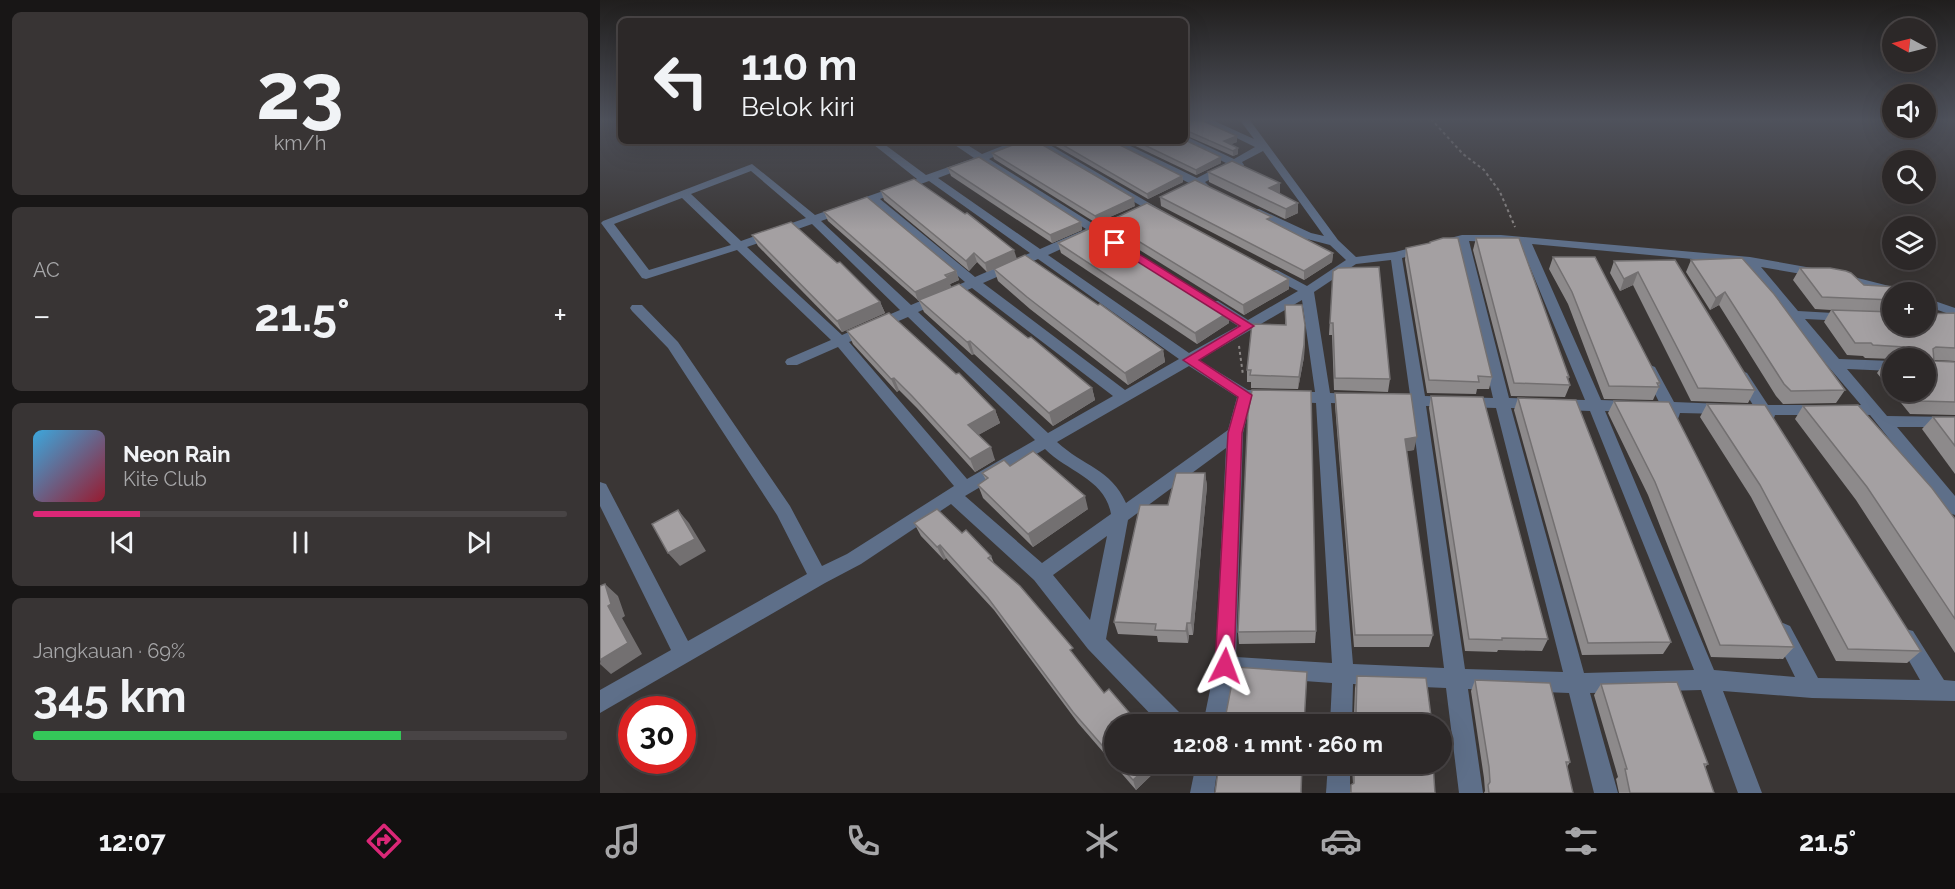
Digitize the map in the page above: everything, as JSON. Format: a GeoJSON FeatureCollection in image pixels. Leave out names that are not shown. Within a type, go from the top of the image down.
{"type":"FeatureCollection","features":[{"type":"Feature","properties":{"kind":"street"},"geometry":{"type":"LineString","coordinates":[[895,156],[1189,360],[1245,395],[1881,415],[1955,422]]}},
{"type":"Feature","properties":{"kind":"street"},"geometry":{"type":"LineString","coordinates":[[977,156],[1116,243]]}},
{"type":"Feature","properties":{"kind":"street"},"geometry":{"type":"LineString","coordinates":[[989,156],[813,219],[740,246],[646,275],[607,223],[752,167],[813,219],[1047,441],[1072,463],[1100,477],[1109,485],[1119,502],[1120,517],[1095,642]]}},
{"type":"Feature","properties":{"kind":"street"},"geometry":{"type":"LineString","coordinates":[[1066,156],[1158,202],[1169,218]]}},
{"type":"Feature","properties":{"kind":"street"},"geometry":{"type":"LineString","coordinates":[[1143,156],[1218,192]]}},
{"type":"Feature","properties":{"kind":"street"},"geometry":{"type":"LineString","coordinates":[[1220,156],[1253,172]]}},
{"type":"Feature","properties":{"kind":"street"},"geometry":{"type":"LineString","coordinates":[[792,362],[1096,231],[1198,183],[1247,156]]}},
{"type":"Feature","properties":{"kind":"street"},"geometry":{"type":"LineString","coordinates":[[1270,156],[1334,242],[1353,261]]}},
{"type":"Feature","properties":{"kind":"street"},"geometry":{"type":"LineString","coordinates":[[1272,182],[1301,195]]}},
{"type":"Feature","properties":{"kind":"street"},"geometry":{"type":"LineString","coordinates":[[684,194],[840,341],[958,492],[1041,574],[1095,642],[1165,714]]}},
{"type":"Feature","properties":{"kind":"street"},"geometry":{"type":"LineString","coordinates":[[872,198],[974,283],[1124,397]]}},
{"type":"Feature","properties":{"kind":"street"},"geometry":{"type":"LineString","coordinates":[[1248,207],[1307,236],[1334,242]]}},
{"type":"Feature","properties":{"kind":"street"},"geometry":{"type":"LineString","coordinates":[[1462,238],[1502,402],[1606,793]]}},
{"type":"Feature","properties":{"kind":"street"},"geometry":{"type":"LineString","coordinates":[[600,702],[818,577],[854,559],[958,492],[1243,329],[1353,261],[1395,256],[1462,238],[1524,240],[1750,261],[1840,277],[1882,288]]}},
{"type":"Feature","properties":{"kind":"street"},"geometry":{"type":"LineString","coordinates":[[1524,240],[1596,405],[1708,680],[1750,793]]}},
{"type":"Feature","properties":{"kind":"street"},"geometry":{"type":"LineString","coordinates":[[1395,256],[1418,400],[1471,793]]}},
{"type":"Feature","properties":{"kind":"street"},"geometry":{"type":"LineString","coordinates":[[1750,261],[1792,315],[1948,492],[1955,508]]}},
{"type":"Feature","properties":{"kind":"street"},"geometry":{"type":"LineString","coordinates":[[1264,268],[1307,291]]}},
{"type":"Feature","properties":{"kind":"street"},"geometry":{"type":"LineString","coordinates":[[1307,291],[1323,399],[1343,674],[1341,714]]}},
{"type":"Feature","properties":{"kind":"street"},"geometry":{"type":"LineString","coordinates":[[1198,294],[1243,329]]}},
{"type":"Feature","properties":{"kind":"street"},"geometry":{"type":"LineString","coordinates":[[1936,305],[1955,312]]}},
{"type":"Feature","properties":{"kind":"street"},"geometry":{"type":"LineString","coordinates":[[637,308],[673,345],[686,364],[784,511],[818,577]]}},
{"type":"Feature","properties":{"kind":"street"},"geometry":{"type":"LineString","coordinates":[[1792,315],[1859,317]]}},
{"type":"Feature","properties":{"kind":"street"},"geometry":{"type":"LineString","coordinates":[[1936,320],[1955,320]]}},
{"type":"Feature","properties":{"kind":"street"},"geometry":{"type":"LineString","coordinates":[[1644,357],[1680,429]]}},
{"type":"Feature","properties":{"kind":"street"},"geometry":{"type":"LineString","coordinates":[[1733,362],[1776,431]]}},
{"type":"Feature","properties":{"kind":"street"},"geometry":{"type":"LineString","coordinates":[[1836,364],[1882,366]]}},
{"type":"Feature","properties":{"kind":"street"},"geometry":{"type":"LineString","coordinates":[[1216,714],[1225,666],[1235,433],[1245,395]]}},
{"type":"Feature","properties":{"kind":"street"},"geometry":{"type":"LineString","coordinates":[[1041,574],[1235,433]]}},
{"type":"Feature","properties":{"kind":"street"},"geometry":{"type":"LineString","coordinates":[[600,489],[684,654]]}},
{"type":"Feature","properties":{"kind":"street"},"geometry":{"type":"LineString","coordinates":[[1775,615],[1812,688]]}},
{"type":"Feature","properties":{"kind":"street"},"geometry":{"type":"LineString","coordinates":[[1895,621],[1947,691]]}},
{"type":"Feature","properties":{"kind":"street"},"geometry":{"type":"LineString","coordinates":[[1225,666],[1456,679],[1576,683],[1708,680],[1812,688],[1947,691]]}},
{"type":"Feature","properties":{"kind":"street"},"geometry":{"type":"LineString","coordinates":[[1202,793],[1205,774]]}},
{"type":"Feature","properties":{"kind":"street"},"geometry":{"type":"LineString","coordinates":[[1338,793],[1339,774]]}},
{"type":"Feature","properties":{"kind":"path"},"geometry":{"type":"LineString","coordinates":[[1466,156],[1484,170],[1500,192],[1515,227],[1524,240]]}},
{"type":"Feature","properties":{"kind":"path"},"geometry":{"type":"LineString","coordinates":[[1243,329],[1245,395]]}},
{"type":"Feature","properties":{"kind":"building"},"geometry":{"type":"Polygon","coordinates":[[[997,156],[1062,156],[1134,198],[1095,216],[997,156]]]}},
{"type":"Feature","properties":{"kind":"building"},"geometry":{"type":"Polygon","coordinates":[[[1082,156],[1142,156],[1182,176],[1147,194],[1082,156]]]}},
{"type":"Feature","properties":{"kind":"building"},"geometry":{"type":"Polygon","coordinates":[[[1167,156],[1221,157],[1196,170],[1167,156]]]}},
{"type":"Feature","properties":{"kind":"building"},"geometry":{"type":"Polygon","coordinates":[[[979,157],[1081,222],[1050,235],[948,168],[979,157]]]}},
{"type":"Feature","properties":{"kind":"building"},"geometry":{"type":"Polygon","coordinates":[[[1232,161],[1280,183],[1269,188],[1298,203],[1286,209],[1208,172],[1232,161]]]}},
{"type":"Feature","properties":{"kind":"building"},"geometry":{"type":"Polygon","coordinates":[[[914,179],[965,214],[967,213],[1014,250],[985,263],[974,253],[966,261],[881,191],[914,179]]]}},
{"type":"Feature","properties":{"kind":"building"},"geometry":{"type":"Polygon","coordinates":[[[1195,180],[1272,217],[1267,219],[1333,253],[1304,271],[1160,197],[1195,180]]]}},
{"type":"Feature","properties":{"kind":"building"},"geometry":{"type":"Polygon","coordinates":[[[867,197],[956,271],[945,275],[948,278],[915,292],[824,212],[867,197]]]}},
{"type":"Feature","properties":{"kind":"building"},"geometry":{"type":"Polygon","coordinates":[[[1147,203],[1289,279],[1243,305],[1107,222],[1147,203]]]}},
{"type":"Feature","properties":{"kind":"building"},"geometry":{"type":"Polygon","coordinates":[[[791,222],[837,263],[840,262],[880,302],[837,321],[752,235],[791,222]]]}},
{"type":"Feature","properties":{"kind":"building"},"geometry":{"type":"Polygon","coordinates":[[[1093,227],[1229,312],[1195,333],[1058,243],[1093,227]]]}},
{"type":"Feature","properties":{"kind":"building"},"geometry":{"type":"Polygon","coordinates":[[[1443,238],[1458,238],[1492,377],[1478,376],[1479,382],[1429,380],[1406,248],[1443,238]]]}},
{"type":"Feature","properties":{"kind":"building"},"geometry":{"type":"Polygon","coordinates":[[[1476,238],[1519,238],[1570,385],[1514,383],[1476,238]]]}},
{"type":"Feature","properties":{"kind":"building"},"geometry":{"type":"Polygon","coordinates":[[[1025,255],[1098,305],[1100,304],[1163,350],[1125,373],[994,269],[1025,255]]]}},
{"type":"Feature","properties":{"kind":"building"},"geometry":{"type":"Polygon","coordinates":[[[1553,257],[1595,257],[1660,383],[1657,383],[1659,387],[1609,386],[1572,292],[1553,257]]]}},
{"type":"Feature","properties":{"kind":"building"},"geometry":{"type":"Polygon","coordinates":[[[1742,258],[1774,294],[1845,390],[1791,391],[1784,384],[1725,292],[1716,298],[1691,260],[1742,258]]]}},
{"type":"Feature","properties":{"kind":"building"},"geometry":{"type":"Polygon","coordinates":[[[1675,260],[1755,390],[1698,388],[1638,272],[1624,279],[1614,261],[1675,260]]]}},
{"type":"Feature","properties":{"kind":"building"},"geometry":{"type":"Polygon","coordinates":[[[1379,267],[1390,379],[1335,378],[1333,323],[1330,323],[1333,271],[1338,268],[1379,267]]]}},
{"type":"Feature","properties":{"kind":"building"},"geometry":{"type":"Polygon","coordinates":[[[1800,268],[1830,268],[1846,271],[1864,285],[1882,286],[1882,300],[1822,297],[1800,268]]]}},
{"type":"Feature","properties":{"kind":"building"},"geometry":{"type":"Polygon","coordinates":[[[959,284],[1028,338],[1031,337],[1092,388],[1049,413],[970,341],[967,342],[919,300],[959,284]]]}},
{"type":"Feature","properties":{"kind":"building"},"geometry":{"type":"Polygon","coordinates":[[[1285,305],[1302,305],[1305,325],[1299,377],[1250,375],[1251,370],[1247,370],[1252,324],[1286,325],[1285,305]]]}},
{"type":"Feature","properties":{"kind":"building"},"geometry":{"type":"Polygon","coordinates":[[[1832,310],[1882,312],[1882,336],[1936,336],[1936,314],[1955,313],[1955,348],[1904,348],[1855,343],[1832,310]]]}},
{"type":"Feature","properties":{"kind":"building"},"geometry":{"type":"Polygon","coordinates":[[[889,313],[956,374],[959,373],[995,410],[968,425],[991,447],[970,459],[912,396],[894,378],[891,379],[847,331],[889,313]]]}},
{"type":"Feature","properties":{"kind":"building"},"geometry":{"type":"Polygon","coordinates":[[[1936,361],[1955,362],[1955,402],[1936,401],[1936,361]]]}},
{"type":"Feature","properties":{"kind":"building"},"geometry":{"type":"Polygon","coordinates":[[[1252,390],[1311,391],[1316,631],[1238,632],[1248,413],[1252,390]]]}},
{"type":"Feature","properties":{"kind":"building"},"geometry":{"type":"Polygon","coordinates":[[[1335,393],[1411,394],[1417,437],[1405,439],[1433,635],[1355,635],[1335,393]]]}},
{"type":"Feature","properties":{"kind":"building"},"geometry":{"type":"Polygon","coordinates":[[[1431,396],[1483,397],[1548,639],[1469,639],[1431,396]]]}},
{"type":"Feature","properties":{"kind":"building"},"geometry":{"type":"Polygon","coordinates":[[[1518,398],[1576,400],[1671,642],[1588,643],[1518,398]]]}},
{"type":"Feature","properties":{"kind":"building"},"geometry":{"type":"Polygon","coordinates":[[[1614,401],[1669,402],[1794,647],[1720,645],[1655,482],[1614,401]]]}},
{"type":"Feature","properties":{"kind":"building"},"geometry":{"type":"Polygon","coordinates":[[[1707,404],[1765,405],[1921,651],[1848,649],[1760,485],[1707,404]]]}},
{"type":"Feature","properties":{"kind":"building"},"geometry":{"type":"Polygon","coordinates":[[[1858,405],[1932,488],[1955,519],[1955,619],[1867,487],[1803,406],[1858,405]]]}},
{"type":"Feature","properties":{"kind":"building"},"geometry":{"type":"Polygon","coordinates":[[[1933,417],[1955,417],[1955,446],[1933,417]]]}},
{"type":"Feature","properties":{"kind":"building"},"geometry":{"type":"Polygon","coordinates":[[[1033,451],[1085,496],[1028,534],[978,485],[988,478],[982,473],[1004,460],[1010,466],[1033,451]]]}},
{"type":"Feature","properties":{"kind":"building"},"geometry":{"type":"Polygon","coordinates":[[[1176,473],[1205,473],[1191,623],[1187,623],[1186,631],[1155,630],[1156,624],[1114,622],[1140,505],[1168,505],[1176,473]]]}},
{"type":"Feature","properties":{"kind":"building"},"geometry":{"type":"Polygon","coordinates":[[[937,509],[962,533],[966,530],[991,556],[988,558],[1020,586],[1073,648],[1070,650],[1104,693],[1109,689],[1130,714],[1104,714],[1104,748],[1073,712],[988,598],[940,545],[937,547],[914,523],[937,509]]]}},
{"type":"Feature","properties":{"kind":"building"},"geometry":{"type":"Polygon","coordinates":[[[678,510],[695,539],[668,553],[652,524],[678,510]]]}},
{"type":"Feature","properties":{"kind":"building"},"geometry":{"type":"Polygon","coordinates":[[[605,584],[611,604],[608,606],[628,643],[600,660],[600,586],[605,584]]]}},
{"type":"Feature","properties":{"kind":"building"},"geometry":{"type":"Polygon","coordinates":[[[1235,667],[1307,672],[1305,714],[1226,714],[1235,667]]]}},
{"type":"Feature","properties":{"kind":"building"},"geometry":{"type":"Polygon","coordinates":[[[1357,676],[1426,678],[1431,714],[1354,714],[1356,713],[1357,676]]]}},
{"type":"Feature","properties":{"kind":"building"},"geometry":{"type":"Polygon","coordinates":[[[1475,680],[1550,683],[1570,762],[1566,762],[1573,793],[1489,793],[1489,767],[1475,680]]]}},
{"type":"Feature","properties":{"kind":"building"},"geometry":{"type":"Polygon","coordinates":[[[1677,682],[1708,764],[1704,764],[1714,793],[1630,793],[1625,769],[1627,769],[1601,684],[1677,682]]]}},
{"type":"Feature","properties":{"kind":"building"},"geometry":{"type":"Polygon","coordinates":[[[1127,774],[1139,774],[1133,780],[1127,774]]]}},
{"type":"Feature","properties":{"kind":"building"},"geometry":{"type":"Polygon","coordinates":[[[1218,774],[1302,774],[1301,793],[1215,793],[1218,774]]]}},
{"type":"Feature","properties":{"kind":"building"},"geometry":{"type":"Polygon","coordinates":[[[1354,774],[1434,774],[1435,793],[1351,793],[1351,785],[1354,783],[1354,774]]]}},
{"type":"Feature","properties":{"kind":"route"},"geometry":{"type":"LineString","coordinates":[[1115,243],[1248,326],[1189,360],[1245,395],[1235,433],[1225,666]]}}]}
